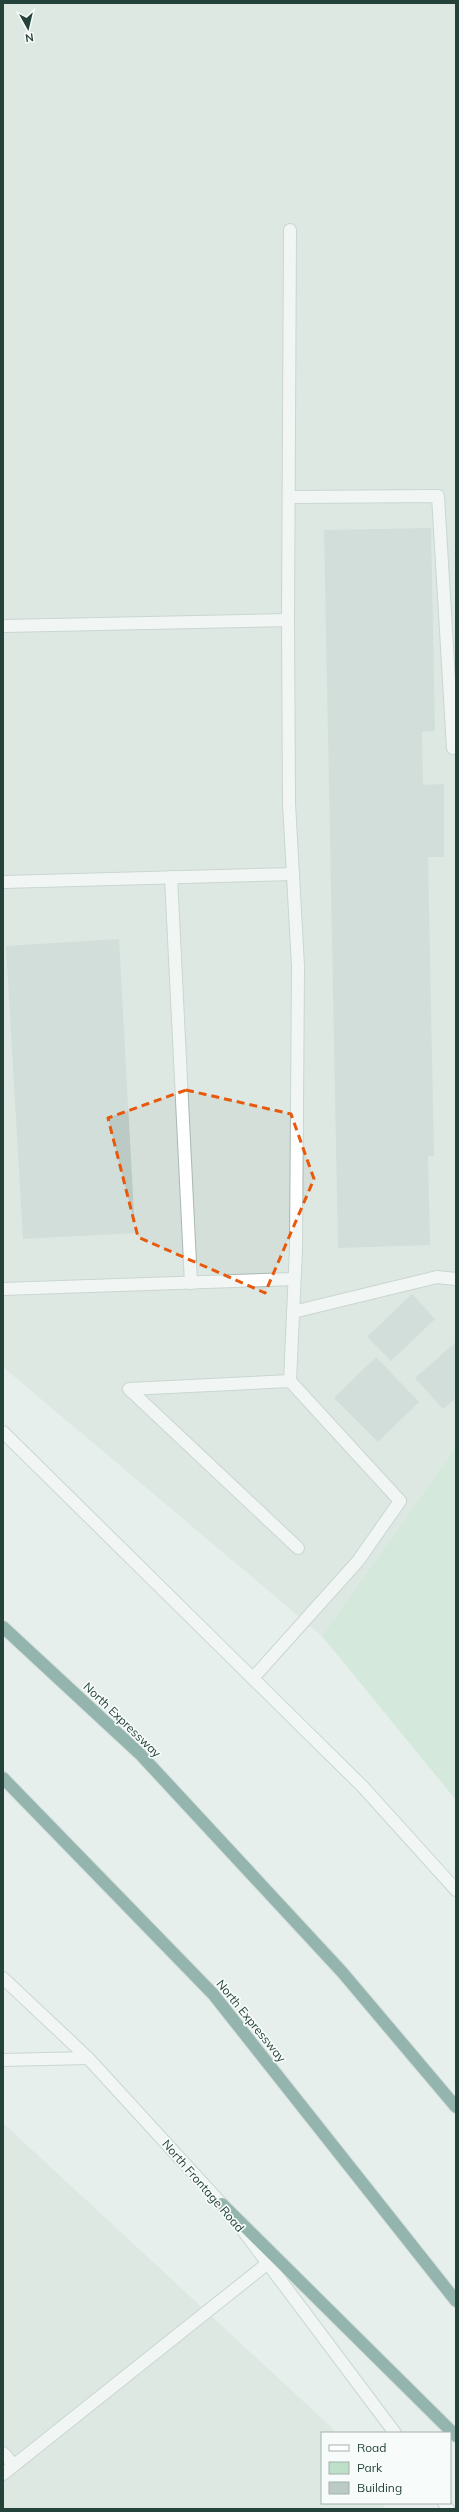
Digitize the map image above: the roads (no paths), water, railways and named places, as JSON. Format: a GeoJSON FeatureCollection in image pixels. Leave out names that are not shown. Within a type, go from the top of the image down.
{"type":"FeatureCollection","features":[{"type":"Feature","properties":{"kind":"highway","name":"North Expressway"},"geometry":{"type":"LineString","coordinates":[[3,1627],[140,1754],[342,1972],[456,2107]]}},
{"type":"Feature","properties":{"kind":"highway","name":"North Expressway"},"geometry":{"type":"LineString","coordinates":[[3,1778],[213,1994],[456,2301]]}},
{"type":"Feature","properties":{"kind":"highway"},"geometry":{"type":"LineString","coordinates":[[222,2204],[456,2436]]}},
{"type":"Feature","properties":{"kind":"main road"},"geometry":{"type":"LineString","coordinates":[[253,1678],[358,1561],[400,1501],[290,1381],[294,1280],[298,966],[289,803],[288,620],[290,230]]}},
{"type":"Feature","properties":{"kind":"main road"},"geometry":{"type":"LineString","coordinates":[[289,497],[438,496],[454,679],[454,748]]}},
{"type":"Feature","properties":{"kind":"main road"},"geometry":{"type":"LineString","coordinates":[[3,626],[288,620]]}},
{"type":"Feature","properties":{"kind":"main road"},"geometry":{"type":"LineString","coordinates":[[3,882],[293,874]]}},
{"type":"Feature","properties":{"kind":"main road"},"geometry":{"type":"LineString","coordinates":[[171,877],[191,1283]]}},
{"type":"Feature","properties":{"kind":"main road"},"geometry":{"type":"LineString","coordinates":[[293,1312],[437,1277],[456,1279]]}},
{"type":"Feature","properties":{"kind":"main road"},"geometry":{"type":"LineString","coordinates":[[3,1289],[294,1280]]}},
{"type":"Feature","properties":{"kind":"main road"},"geometry":{"type":"LineString","coordinates":[[290,1381],[128,1389],[298,1548]]}},
{"type":"Feature","properties":{"kind":"main road"},"geometry":{"type":"LineString","coordinates":[[3,1432],[363,1787],[456,1890]]}},
{"type":"Feature","properties":{"kind":"main road","name":"North Frontage Road"},"geometry":{"type":"LineString","coordinates":[[3,1978],[88,2058],[222,2204],[268,2263],[393,2432]]}},
{"type":"Feature","properties":{"kind":"main road"},"geometry":{"type":"LineString","coordinates":[[3,2060],[88,2058]]}},
{"type":"Feature","properties":{"kind":"main road"},"geometry":{"type":"LineString","coordinates":[[3,2474],[268,2263]]}},
{"type":"Feature","properties":{"kind":"main road"},"geometry":{"type":"LineString","coordinates":[[3,2453],[14,2465]]}}]}
